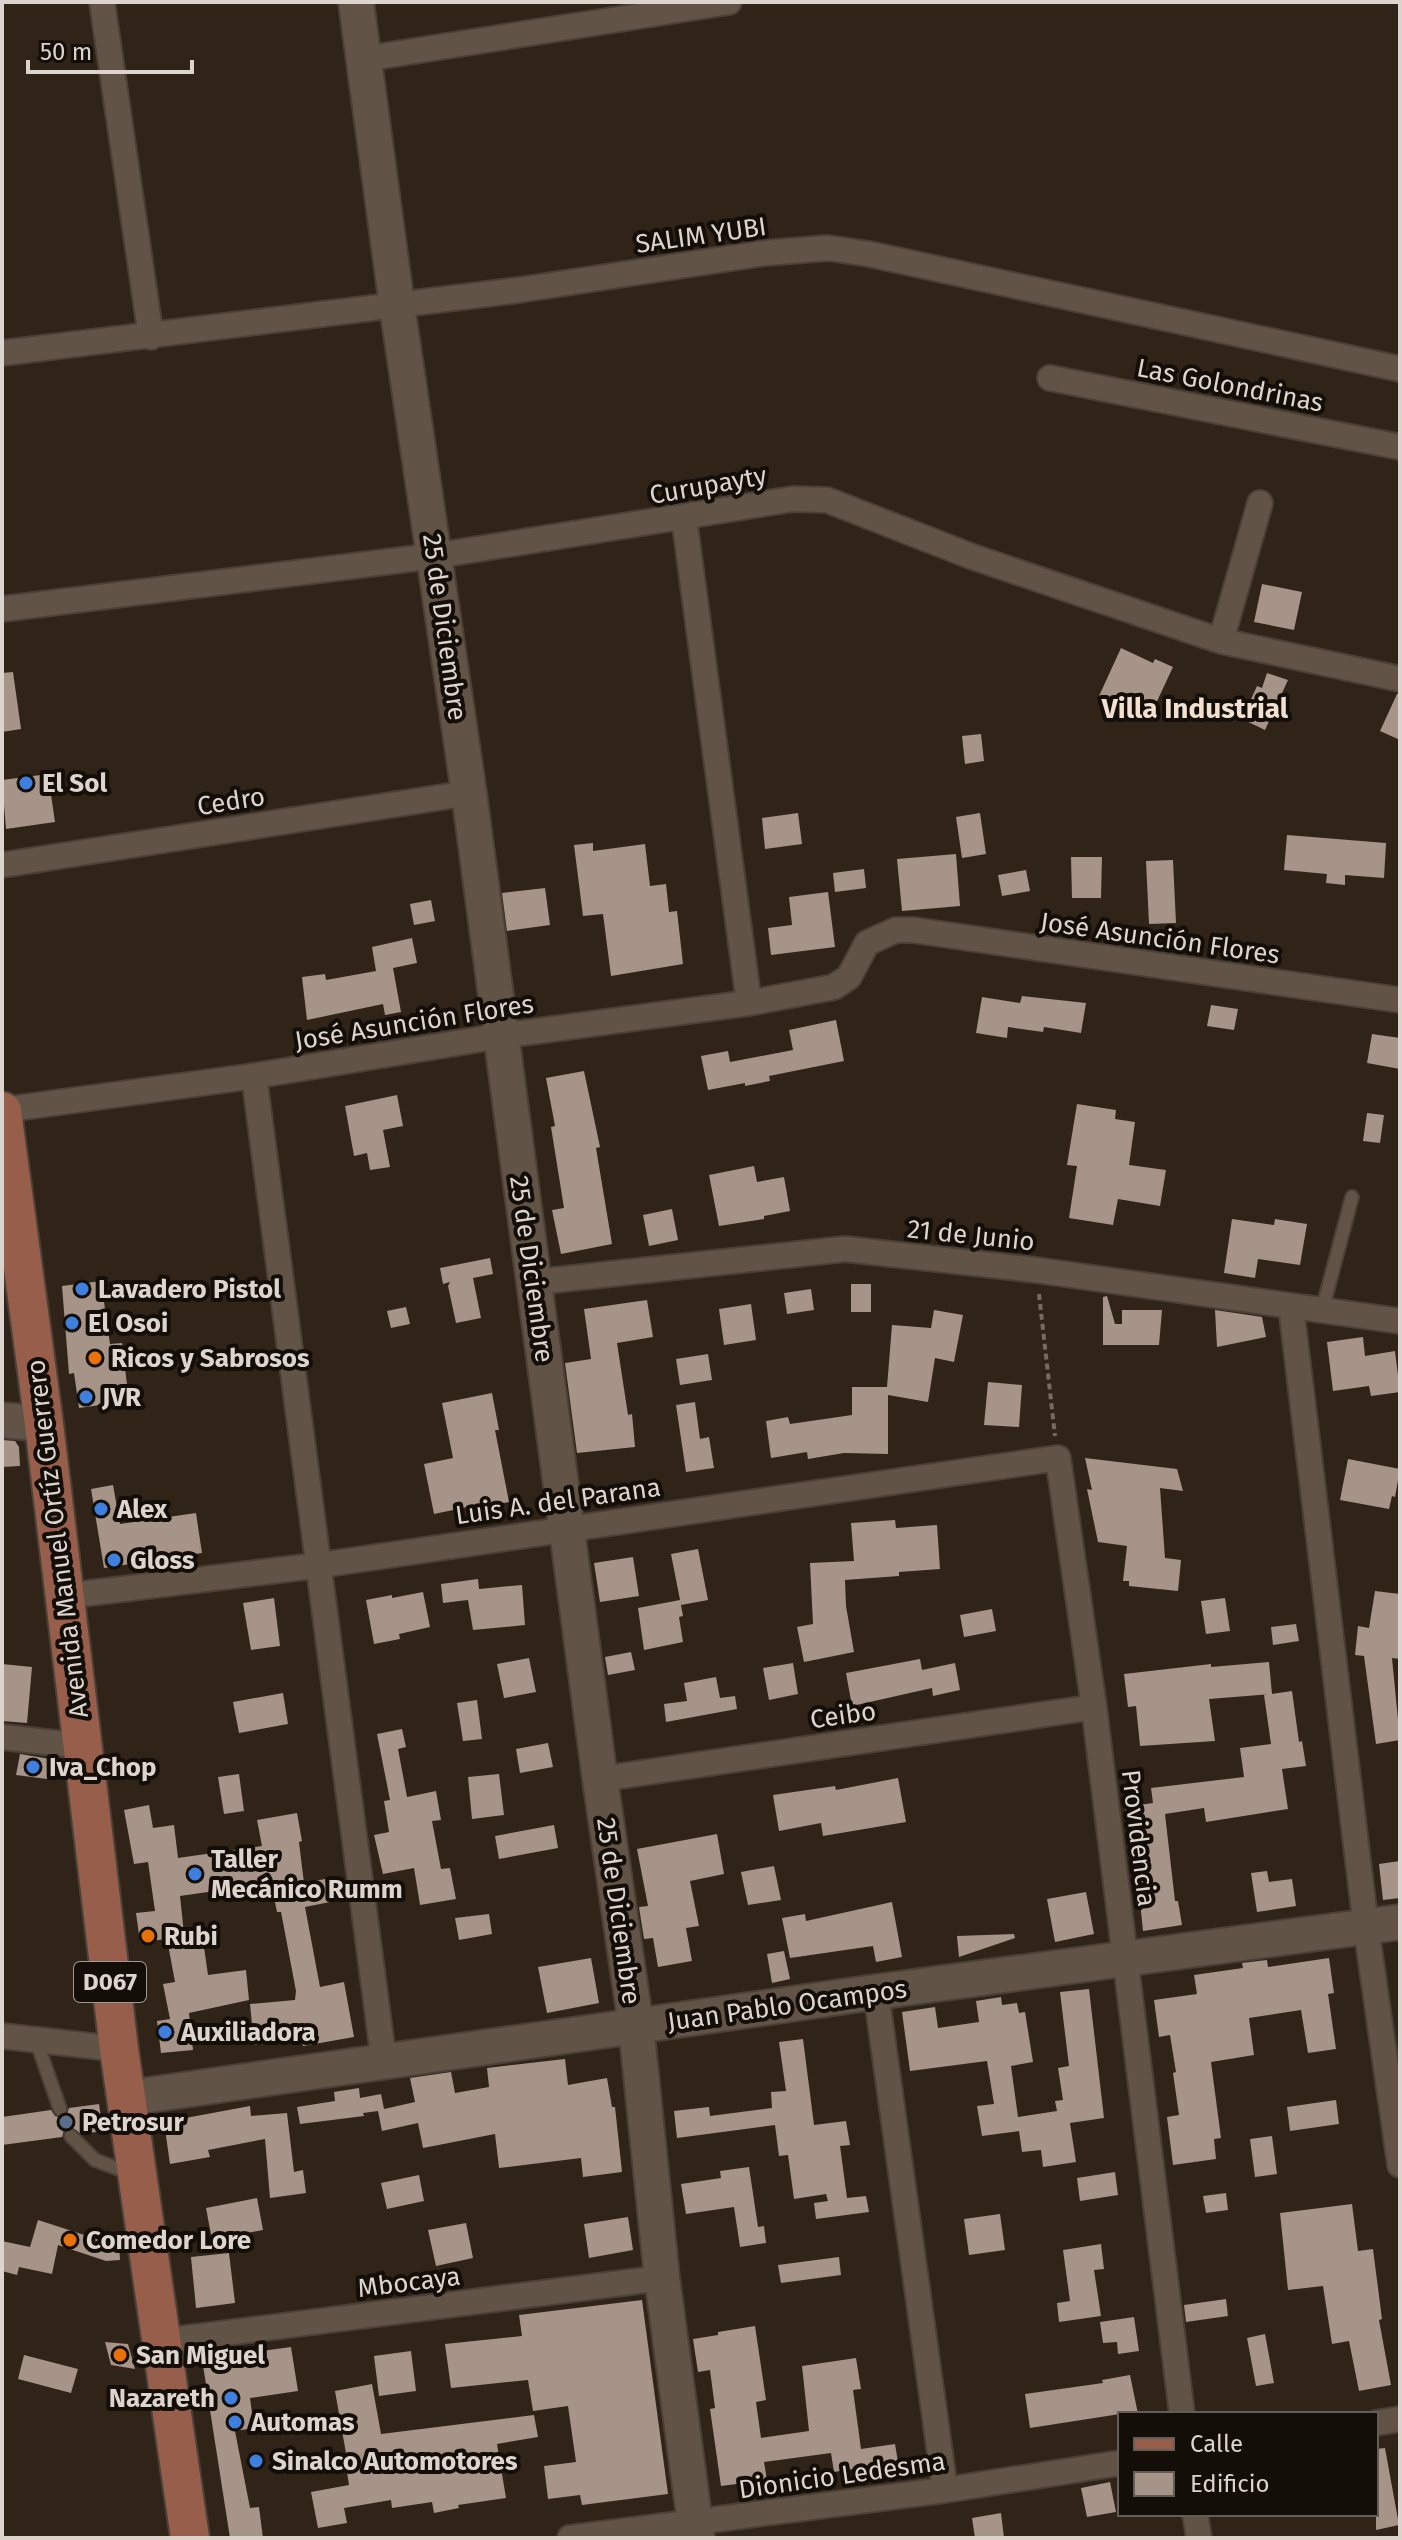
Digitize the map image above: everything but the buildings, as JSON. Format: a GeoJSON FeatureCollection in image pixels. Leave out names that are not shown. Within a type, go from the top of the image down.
{"type":"FeatureCollection","features":[{"type":"Feature","properties":{"kind":"main road","name":"Avenida Manuel Ortíz Guerrero"},"geometry":{"type":"LineString","coordinates":[[2,1110],[9,1213],[44,1424],[119,2049],[190,2538]]}},
{"type":"Feature","properties":{"kind":"street"},"geometry":{"type":"LineString","coordinates":[[102,2],[151,337]]}},
{"type":"Feature","properties":{"kind":"street","name":"25 de Diciembre"},"geometry":{"type":"LineString","coordinates":[[356,2],[397,306],[469,793],[600,1779],[636,2026],[662,2278],[696,2530]]}},
{"type":"Feature","properties":{"kind":"street"},"geometry":{"type":"LineString","coordinates":[[363,59],[729,2]]}},
{"type":"Feature","properties":{"kind":"street","name":"SALIM YUBI"},"geometry":{"type":"LineString","coordinates":[[2,353],[397,306],[765,253],[828,248],[869,254],[1400,369]]}},
{"type":"Feature","properties":{"kind":"street","name":"Las Golondrinas"},"geometry":{"type":"LineString","coordinates":[[1050,378],[1400,447]]}},
{"type":"Feature","properties":{"kind":"street","name":"Curupayty"},"geometry":{"type":"LineString","coordinates":[[2,609],[434,556],[793,499],[827,500],[973,557],[1221,641],[1400,679]]}},
{"type":"Feature","properties":{"kind":"street"},"geometry":{"type":"LineString","coordinates":[[1221,641],[1260,503]]}},
{"type":"Feature","properties":{"kind":"street"},"geometry":{"type":"LineString","coordinates":[[684,518],[749,1003]]}},
{"type":"Feature","properties":{"kind":"street","name":"Cedro"},"geometry":{"type":"LineString","coordinates":[[2,865],[469,793]]}},
{"type":"Feature","properties":{"kind":"street","name":"José Asunción Flores"},"geometry":{"type":"LineString","coordinates":[[2,1110],[254,1076],[500,1036],[749,1003],[834,987],[849,977],[869,941],[896,930],[1400,1000]]}},
{"type":"Feature","properties":{"kind":"street"},"geometry":{"type":"LineString","coordinates":[[254,1076],[321,1565],[384,2062]]}},
{"type":"Feature","properties":{"kind":"street","name":"21 de Junio"},"geometry":{"type":"LineString","coordinates":[[535,1282],[845,1249],[1036,1270],[1400,1321]]}},
{"type":"Feature","properties":{"kind":"street"},"geometry":{"type":"LineString","coordinates":[[1291,1307],[1366,1927],[1400,2165]]}},
{"type":"Feature","properties":{"kind":"street"},"geometry":{"type":"LineString","coordinates":[[2,1420],[44,1424]]}},
{"type":"Feature","properties":{"kind":"street","name":"Luis A. del Parana"},"geometry":{"type":"LineString","coordinates":[[65,1596],[321,1565],[1058,1458]]}},
{"type":"Feature","properties":{"kind":"street","name":"Providencia"},"geometry":{"type":"LineString","coordinates":[[1058,1458],[1094,1707],[1182,2412]]}},
{"type":"Feature","properties":{"kind":"street","name":"Ceibo"},"geometry":{"type":"LineString","coordinates":[[600,1779],[1094,1707]]}},
{"type":"Feature","properties":{"kind":"street"},"geometry":{"type":"LineString","coordinates":[[2,1737],[81,1746]]}},
{"type":"Feature","properties":{"kind":"street","name":"Juan Pablo Ocampos"},"geometry":{"type":"LineString","coordinates":[[127,2098],[876,1992],[1400,1922]]}},
{"type":"Feature","properties":{"kind":"street"},"geometry":{"type":"LineString","coordinates":[[876,1992],[945,2490]]}},
{"type":"Feature","properties":{"kind":"street"},"geometry":{"type":"LineString","coordinates":[[2,2036],[119,2049]]}},
{"type":"Feature","properties":{"kind":"street","name":"Mbocaya"},"geometry":{"type":"LineString","coordinates":[[163,2341],[662,2278]]}},
{"type":"Feature","properties":{"kind":"street"},"geometry":{"type":"LineString","coordinates":[[1378,2423],[1400,2419]]}},
{"type":"Feature","properties":{"kind":"street","name":"Dionicio Ledesma"},"geometry":{"type":"LineString","coordinates":[[570,2538],[696,2530],[1118,2463]]}},
{"type":"Feature","properties":{"kind":"street"},"geometry":{"type":"LineString","coordinates":[[1195,2516],[1199,2538]]}},
{"type":"Feature","properties":{"kind":"lane"},"geometry":{"type":"LineString","coordinates":[[1322,1311],[1352,1197]]}},
{"type":"Feature","properties":{"kind":"lane"},"geometry":{"type":"LineString","coordinates":[[36,2040],[60,2109]]}},
{"type":"Feature","properties":{"kind":"lane"},"geometry":{"type":"LineString","coordinates":[[71,2136],[95,2160],[139,2177]]}},
{"type":"Feature","properties":{"kind":"path"},"geometry":{"type":"LineString","coordinates":[[1036,1270],[1058,1458]]}},
{"type":"Feature","properties":{"kind":"place","name":"El Sol"},"geometry":{"type":"Point","coordinates":[26,783]}},
{"type":"Feature","properties":{"kind":"place","name":"Lavadero Pistol"},"geometry":{"type":"Point","coordinates":[82,1289]}},
{"type":"Feature","properties":{"kind":"place","name":"El Osoi"},"geometry":{"type":"Point","coordinates":[72,1323]}},
{"type":"Feature","properties":{"kind":"place","name":"Ricos y Sabrosos"},"geometry":{"type":"Point","coordinates":[95,1358]}},
{"type":"Feature","properties":{"kind":"place","name":"JVR"},"geometry":{"type":"Point","coordinates":[86,1397]}},
{"type":"Feature","properties":{"kind":"place","name":"Alex"},"geometry":{"type":"Point","coordinates":[101,1509]}},
{"type":"Feature","properties":{"kind":"place","name":"Gloss"},"geometry":{"type":"Point","coordinates":[114,1560]}},
{"type":"Feature","properties":{"kind":"place","name":"Iva_Chop"},"geometry":{"type":"Point","coordinates":[33,1767]}},
{"type":"Feature","properties":{"kind":"place","name":"Taller Mecánico Rumm"},"geometry":{"type":"Point","coordinates":[195,1874]}},
{"type":"Feature","properties":{"kind":"place","name":"Rubi"},"geometry":{"type":"Point","coordinates":[148,1936]}},
{"type":"Feature","properties":{"kind":"place","name":"Auxiliadora"},"geometry":{"type":"Point","coordinates":[165,2032]}},
{"type":"Feature","properties":{"kind":"place","name":"Petrosur"},"geometry":{"type":"Point","coordinates":[66,2122]}},
{"type":"Feature","properties":{"kind":"place","name":"Comedor Lore"},"geometry":{"type":"Point","coordinates":[70,2240]}},
{"type":"Feature","properties":{"kind":"place","name":"San Miguel"},"geometry":{"type":"Point","coordinates":[120,2355]}},
{"type":"Feature","properties":{"kind":"place","name":"Nazareth"},"geometry":{"type":"Point","coordinates":[231,2398]}},
{"type":"Feature","properties":{"kind":"place","name":"Automas"},"geometry":{"type":"Point","coordinates":[235,2422]}},
{"type":"Feature","properties":{"kind":"place","name":"Sinalco Automotores"},"geometry":{"type":"Point","coordinates":[256,2461]}},
{"type":"Feature","properties":{"kind":"district","name":"Villa Industrial"},"geometry":{"type":"Point","coordinates":[1195,708]}}]}
